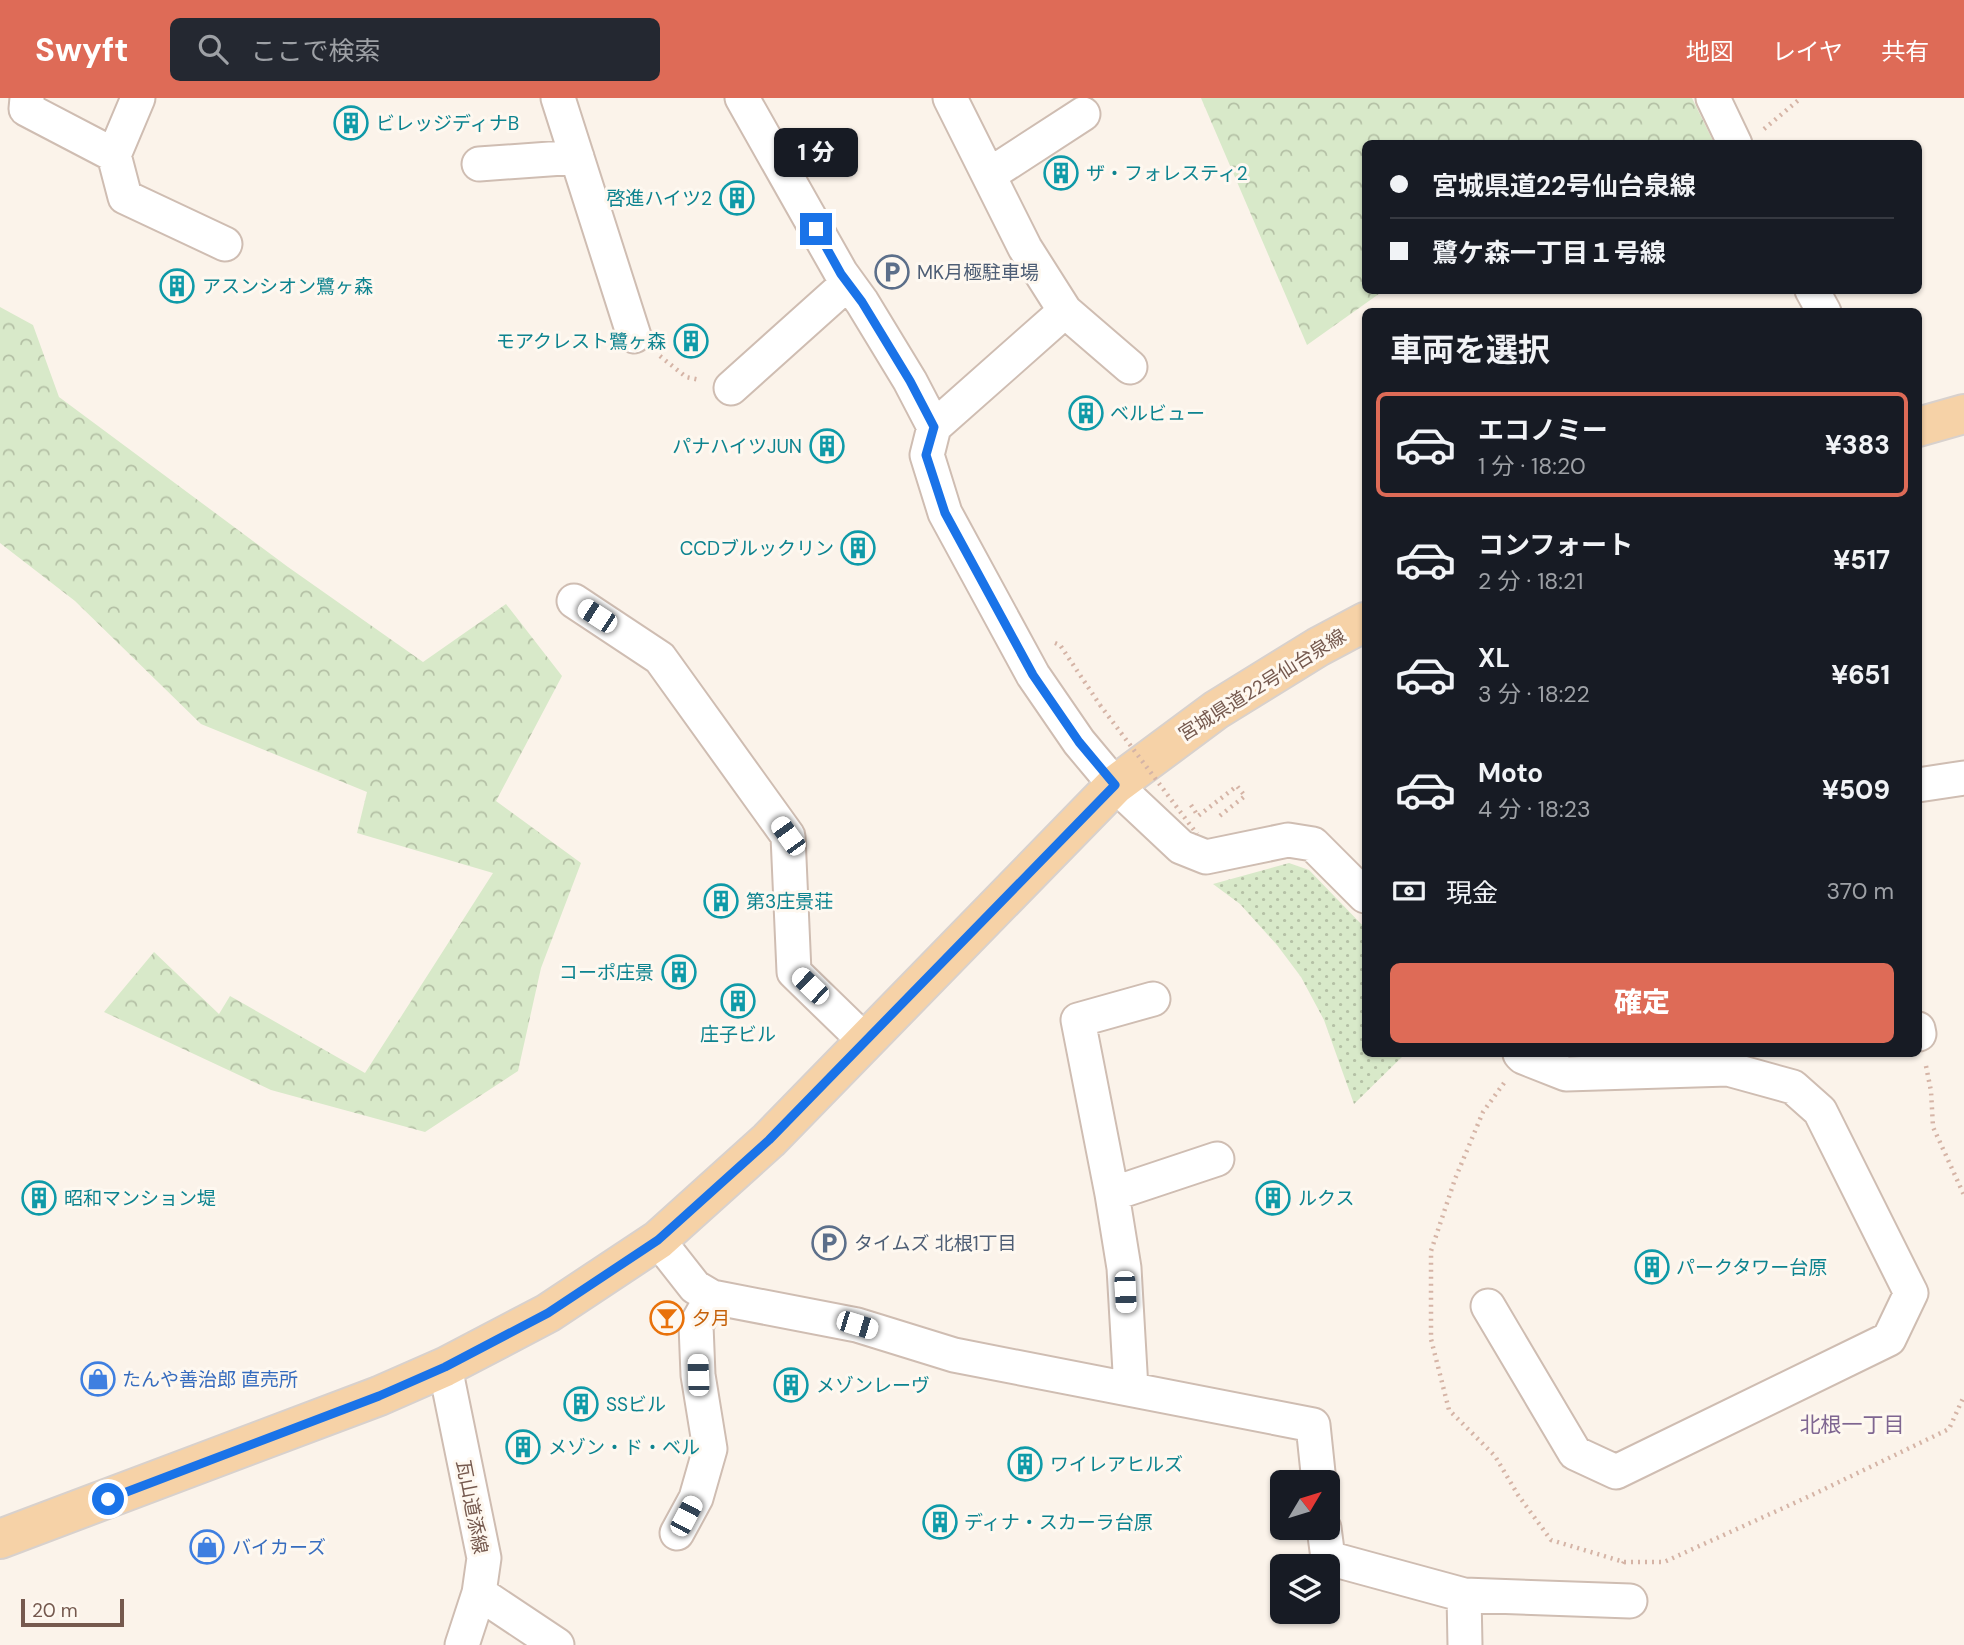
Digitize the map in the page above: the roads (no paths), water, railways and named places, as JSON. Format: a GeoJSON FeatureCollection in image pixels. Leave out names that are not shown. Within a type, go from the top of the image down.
{"type":"FeatureCollection","features":[{"type":"Feature","properties":{"kind":"main road"},"geometry":{"type":"LineString","coordinates":[[1922,426],[1964,414]]}},
{"type":"Feature","properties":{"kind":"main road","name":"宮城県道22号仙台泉線"},"geometry":{"type":"LineString","coordinates":[[0,1539],[379,1396],[445,1367],[548,1313],[658,1240],[769,1140],[1115,785],[1216,710],[1318,647],[1362,624]]}},
{"type":"Feature","properties":{"kind":"street"},"geometry":{"type":"LineString","coordinates":[[27,98],[26,109],[114,155]]}},
{"type":"Feature","properties":{"kind":"street"},"geometry":{"type":"LineString","coordinates":[[138,98],[114,155],[125,197],[225,244]]}},
{"type":"Feature","properties":{"kind":"street"},"geometry":{"type":"LineString","coordinates":[[558,98],[634,336]]}},
{"type":"Feature","properties":{"kind":"street"},"geometry":{"type":"LineString","coordinates":[[743,98],[841,274],[862,302],[910,381],[934,427]]}},
{"type":"Feature","properties":{"kind":"street"},"geometry":{"type":"LineString","coordinates":[[950,98],[1025,248],[1065,311],[1130,367]]}},
{"type":"Feature","properties":{"kind":"street"},"geometry":{"type":"LineString","coordinates":[[1713,98],[1748,138]]}},
{"type":"Feature","properties":{"kind":"street"},"geometry":{"type":"LineString","coordinates":[[989,175],[1083,114]]}},
{"type":"Feature","properties":{"kind":"street"},"geometry":{"type":"LineString","coordinates":[[479,164],[577,157]]}},
{"type":"Feature","properties":{"kind":"street"},"geometry":{"type":"LineString","coordinates":[[731,388],[849,283]]}},
{"type":"Feature","properties":{"kind":"street"},"geometry":{"type":"LineString","coordinates":[[1065,311],[934,427],[926,455],[945,513],[1022,682],[1115,785],[1181,847],[1206,857],[1288,840],[1313,844],[1362,894]]}},
{"type":"Feature","properties":{"kind":"street"},"geometry":{"type":"LineString","coordinates":[[573,601],[660,658],[788,836],[794,972],[865,1041]]}},
{"type":"Feature","properties":{"kind":"street"},"geometry":{"type":"LineString","coordinates":[[1922,784],[1964,778]]}},
{"type":"Feature","properties":{"kind":"street"},"geometry":{"type":"LineString","coordinates":[[1131,1389],[1124,1268],[1078,1020],[1153,999]]}},
{"type":"Feature","properties":{"kind":"street"},"geometry":{"type":"LineString","coordinates":[[1488,1306],[1575,1453],[1616,1472],[1889,1339],[1911,1293],[1820,1111],[1793,1087],[1728,1069],[1566,1074],[1523,1057]]}},
{"type":"Feature","properties":{"kind":"street"},"geometry":{"type":"LineString","coordinates":[[1112,1194],[1217,1159]]}},
{"type":"Feature","properties":{"kind":"street"},"geometry":{"type":"LineString","coordinates":[[658,1240],[695,1287],[712,1297],[857,1325],[954,1355],[1312,1425],[1318,1470]]}},
{"type":"Feature","properties":{"kind":"street"},"geometry":{"type":"LineString","coordinates":[[677,1533],[696,1497],[710,1449],[698,1375],[696,1325],[712,1297]]}},
{"type":"Feature","properties":{"kind":"street","name":"瓦山道添線"},"geometry":{"type":"LineString","coordinates":[[445,1367],[484,1558],[479,1593],[462,1645]]}},
{"type":"Feature","properties":{"kind":"street"},"geometry":{"type":"LineString","coordinates":[[1326,1540],[1328,1558],[1464,1595],[1630,1601]]}},
{"type":"Feature","properties":{"kind":"street"},"geometry":{"type":"LineString","coordinates":[[479,1593],[557,1645]]}},
{"type":"Feature","properties":{"kind":"street"},"geometry":{"type":"LineString","coordinates":[[1464,1595],[1465,1645]]}},
{"type":"Feature","properties":{"kind":"place","name":"ビレッジディナB"},"geometry":{"type":"Point","coordinates":[351,123]}},
{"type":"Feature","properties":{"kind":"place","name":"ザ・フォレスティ2"},"geometry":{"type":"Point","coordinates":[1061,173]}},
{"type":"Feature","properties":{"kind":"place","name":"啓進ハイツ2"},"geometry":{"type":"Point","coordinates":[737,198]}},
{"type":"Feature","properties":{"kind":"place","name":"MK月極駐車場"},"geometry":{"type":"Point","coordinates":[892,272]}},
{"type":"Feature","properties":{"kind":"place","name":"アスンシオン鷺ヶ森"},"geometry":{"type":"Point","coordinates":[177,286]}},
{"type":"Feature","properties":{"kind":"place","name":"モアクレスト鷺ヶ森"},"geometry":{"type":"Point","coordinates":[691,341]}},
{"type":"Feature","properties":{"kind":"place","name":"ベルビュー"},"geometry":{"type":"Point","coordinates":[1086,413]}},
{"type":"Feature","properties":{"kind":"place","name":"パナハイツJUN"},"geometry":{"type":"Point","coordinates":[827,446]}},
{"type":"Feature","properties":{"kind":"place","name":"CCDブルックリン"},"geometry":{"type":"Point","coordinates":[858,548]}},
{"type":"Feature","properties":{"kind":"place","name":"第3庄景荘"},"geometry":{"type":"Point","coordinates":[721,901]}},
{"type":"Feature","properties":{"kind":"place","name":"コーポ庄景"},"geometry":{"type":"Point","coordinates":[679,972]}},
{"type":"Feature","properties":{"kind":"place","name":"庄子ビル"},"geometry":{"type":"Point","coordinates":[738,1001]}},
{"type":"Feature","properties":{"kind":"place","name":"昭和マンション堤"},"geometry":{"type":"Point","coordinates":[39,1198]}},
{"type":"Feature","properties":{"kind":"place","name":"ルクス"},"geometry":{"type":"Point","coordinates":[1273,1198]}},
{"type":"Feature","properties":{"kind":"place","name":"タイムズ 北根1丁目"},"geometry":{"type":"Point","coordinates":[829,1243]}},
{"type":"Feature","properties":{"kind":"place","name":"パークタワー台原"},"geometry":{"type":"Point","coordinates":[1652,1267]}},
{"type":"Feature","properties":{"kind":"place","name":"夕月"},"geometry":{"type":"Point","coordinates":[667,1318]}},
{"type":"Feature","properties":{"kind":"place","name":"たんや善治郎 直売所"},"geometry":{"type":"Point","coordinates":[98,1379]}},
{"type":"Feature","properties":{"kind":"place","name":"メゾンレーヴ"},"geometry":{"type":"Point","coordinates":[791,1385]}},
{"type":"Feature","properties":{"kind":"place","name":"SSビル"},"geometry":{"type":"Point","coordinates":[581,1404]}},
{"type":"Feature","properties":{"kind":"place","name":"メゾン・ド・ベル"},"geometry":{"type":"Point","coordinates":[523,1447]}},
{"type":"Feature","properties":{"kind":"place","name":"ワイレアヒルズ"},"geometry":{"type":"Point","coordinates":[1025,1464]}},
{"type":"Feature","properties":{"kind":"place","name":"ディナ・スカーラ台原"},"geometry":{"type":"Point","coordinates":[940,1522]}},
{"type":"Feature","properties":{"kind":"place","name":"バイカーズ"},"geometry":{"type":"Point","coordinates":[207,1547]}},
{"type":"Feature","properties":{"kind":"district","name":"北根一丁目"},"geometry":{"type":"Point","coordinates":[1852,1425]}}]}
